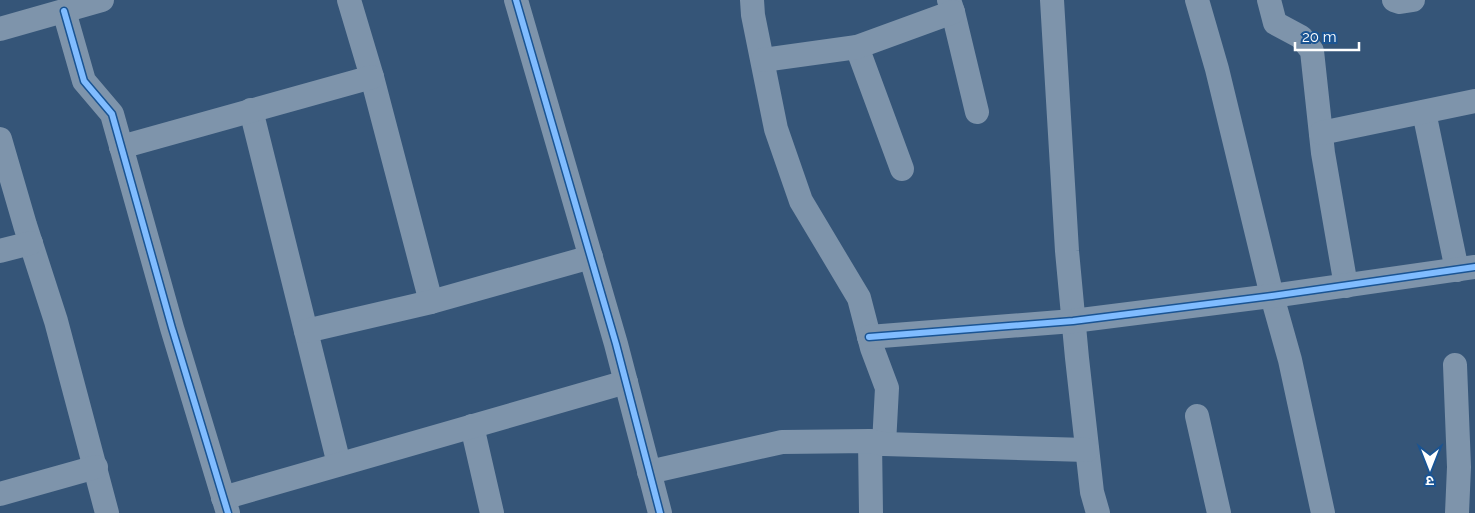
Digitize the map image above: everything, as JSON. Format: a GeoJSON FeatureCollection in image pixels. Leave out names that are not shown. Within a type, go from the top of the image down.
{"type":"FeatureCollection","features":[{"type":"Feature","properties":{"kind":"street"},"geometry":{"type":"LineString","coordinates":[[0,29],[102,0]]}},
{"type":"Feature","properties":{"kind":"street"},"geometry":{"type":"LineString","coordinates":[[349,0],[372,77],[430,302]]}},
{"type":"Feature","properties":{"kind":"street"},"geometry":{"type":"LineString","coordinates":[[516,0],[626,382],[660,513]]}},
{"type":"Feature","properties":{"kind":"street"},"geometry":{"type":"LineString","coordinates":[[752,0],[776,129],[801,201],[859,298],[872,348],[887,388],[877,442],[871,513]]}},
{"type":"Feature","properties":{"kind":"street"},"geometry":{"type":"LineString","coordinates":[[1052,0],[1066,250],[1092,492],[1098,513]]}},
{"type":"Feature","properties":{"kind":"street"},"geometry":{"type":"LineString","coordinates":[[1197,0],[1217,70],[1272,296],[1290,360],[1323,513]]}},
{"type":"Feature","properties":{"kind":"street"},"geometry":{"type":"LineString","coordinates":[[1269,0],[1275,23],[1301,37],[1312,51],[1321,134],[1346,286]]}},
{"type":"Feature","properties":{"kind":"street"},"geometry":{"type":"LineString","coordinates":[[1394,0],[1400,2],[1413,0]]}},
{"type":"Feature","properties":{"kind":"street"},"geometry":{"type":"LineString","coordinates":[[762,60],[857,47],[951,6],[977,112]]}},
{"type":"Feature","properties":{"kind":"street"},"geometry":{"type":"LineString","coordinates":[[64,11],[84,81],[112,114],[172,328],[225,505],[339,464],[626,382]]}},
{"type":"Feature","properties":{"kind":"street"},"geometry":{"type":"LineString","coordinates":[[857,47],[902,169]]}},
{"type":"Feature","properties":{"kind":"street"},"geometry":{"type":"LineString","coordinates":[[121,147],[372,77]]}},
{"type":"Feature","properties":{"kind":"street"},"geometry":{"type":"LineString","coordinates":[[1321,134],[1475,101]]}},
{"type":"Feature","properties":{"kind":"street"},"geometry":{"type":"LineString","coordinates":[[251,110],[339,464]]}},
{"type":"Feature","properties":{"kind":"street"},"geometry":{"type":"LineString","coordinates":[[869,337],[1073,321],[1272,296],[1466,268],[1424,112]]}},
{"type":"Feature","properties":{"kind":"street"},"geometry":{"type":"LineString","coordinates":[[0,139],[56,321],[107,513]]}},
{"type":"Feature","properties":{"kind":"street"},"geometry":{"type":"LineString","coordinates":[[0,251],[31,243]]}},
{"type":"Feature","properties":{"kind":"street"},"geometry":{"type":"LineString","coordinates":[[306,331],[430,302],[590,257]]}},
{"type":"Feature","properties":{"kind":"street"},"geometry":{"type":"LineString","coordinates":[[1455,365],[1459,467],[1457,513]]}},
{"type":"Feature","properties":{"kind":"street"},"geometry":{"type":"LineString","coordinates":[[1197,416],[1218,513]]}},
{"type":"Feature","properties":{"kind":"street"},"geometry":{"type":"LineString","coordinates":[[472,426],[492,513]]}},
{"type":"Feature","properties":{"kind":"street"},"geometry":{"type":"LineString","coordinates":[[649,472],[782,442],[877,442],[1087,450]]}},
{"type":"Feature","properties":{"kind":"street"},"geometry":{"type":"LineString","coordinates":[[0,494],[96,467]]}},
{"type":"Feature","properties":{"kind":"cycle path"},"geometry":{"type":"LineString","coordinates":[[516,0],[616,344],[660,513]]}},
{"type":"Feature","properties":{"kind":"cycle path"},"geometry":{"type":"LineString","coordinates":[[64,11],[84,81],[112,114],[172,328],[228,513]]}},
{"type":"Feature","properties":{"kind":"cycle path"},"geometry":{"type":"LineString","coordinates":[[869,337],[1073,321],[1272,296],[1475,267]]}}]}
